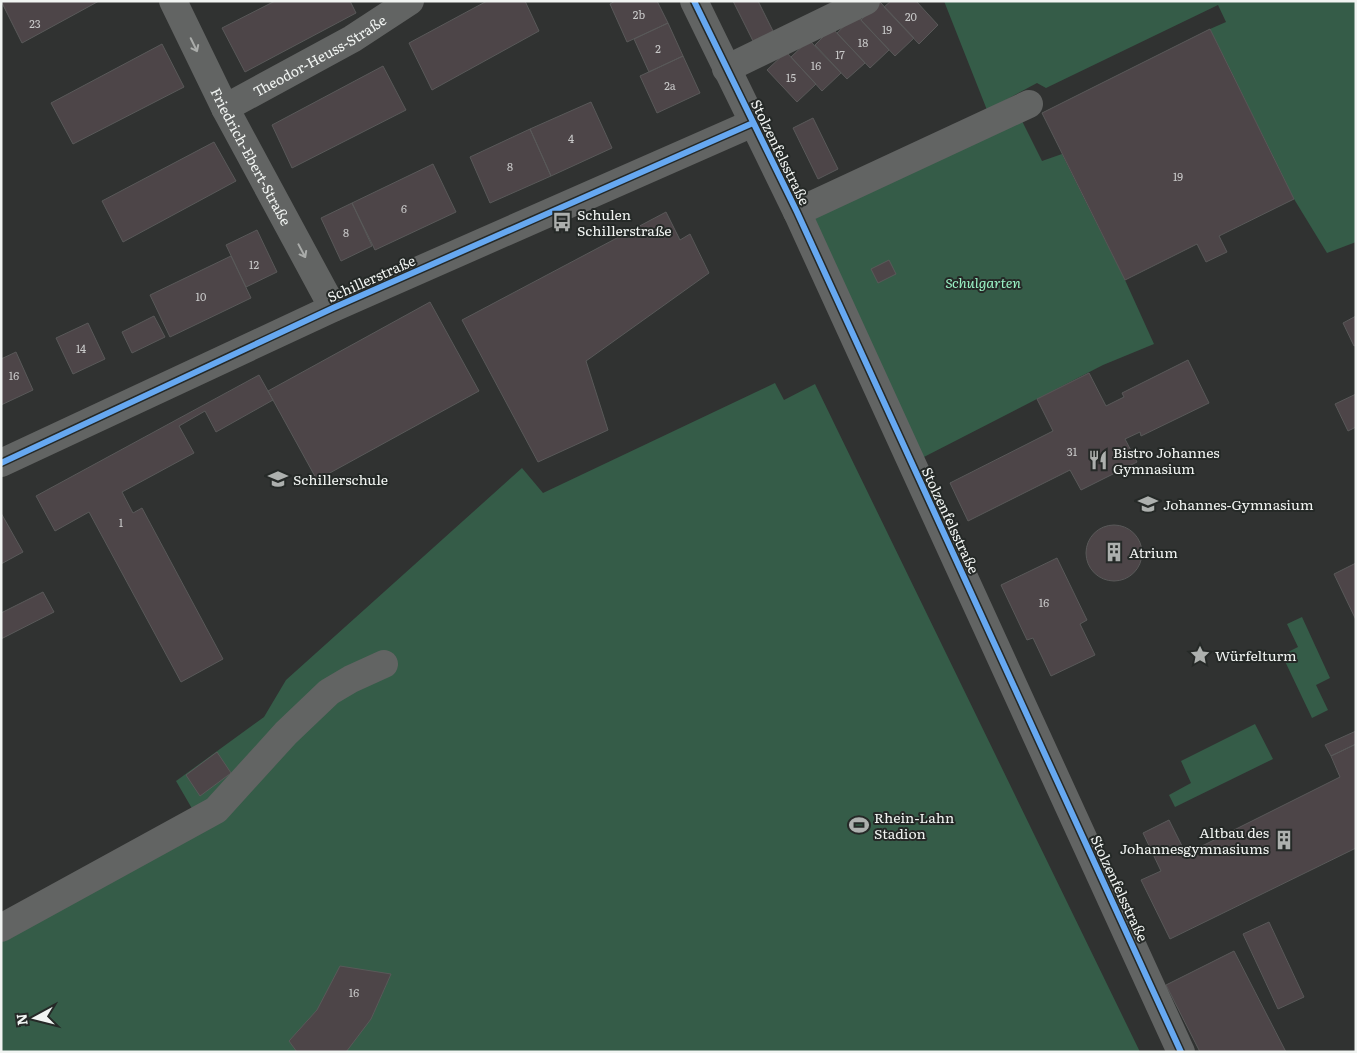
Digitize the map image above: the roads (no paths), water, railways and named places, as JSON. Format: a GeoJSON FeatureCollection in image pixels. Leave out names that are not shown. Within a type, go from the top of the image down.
{"type":"FeatureCollection","features":[{"type":"Feature","properties":{"kind":"street","name":"Friedrich-Ebert-Straße"},"geometry":{"type":"LineString","coordinates":[[173,1],[225,108],[333,308]]}},
{"type":"Feature","properties":{"kind":"street","name":"Theodor-Heuss-Straße"},"geometry":{"type":"LineString","coordinates":[[225,108],[352,39],[410,1]]}},
{"type":"Feature","properties":{"kind":"street","name":"Stolzenfelsstraße"},"geometry":{"type":"LineString","coordinates":[[694,1],[797,212],[1181,1052]]}},
{"type":"Feature","properties":{"kind":"street"},"geometry":{"type":"LineString","coordinates":[[726,69],[866,1]]}},
{"type":"Feature","properties":{"kind":"street"},"geometry":{"type":"LineString","coordinates":[[797,212],[1029,104]]}},
{"type":"Feature","properties":{"kind":"street","name":"Schillerstraße"},"geometry":{"type":"LineString","coordinates":[[1,463],[333,308],[753,123]]}},
{"type":"Feature","properties":{"kind":"street"},"geometry":{"type":"LineString","coordinates":[[1,928],[216,810],[286,733],[329,692],[384,664]]}},
{"type":"Feature","properties":{"kind":"place","name":"Schulen Schillerstraße"},"geometry":{"type":"Point","coordinates":[562,222]}},
{"type":"Feature","properties":{"kind":"place","name":"Bistro Johannes Gymnasium"},"geometry":{"type":"Point","coordinates":[1098,460]}},
{"type":"Feature","properties":{"kind":"place","name":"Schillerschule"},"geometry":{"type":"Point","coordinates":[278,479]}},
{"type":"Feature","properties":{"kind":"place","name":"Johannes-Gymnasium"},"geometry":{"type":"Point","coordinates":[1148,504]}},
{"type":"Feature","properties":{"kind":"place","name":"Atrium"},"geometry":{"type":"Point","coordinates":[1114,552]}},
{"type":"Feature","properties":{"kind":"place","name":"Würfelturm"},"geometry":{"type":"Point","coordinates":[1200,655]}},
{"type":"Feature","properties":{"kind":"place","name":"Rhein-Lahn Stadion"},"geometry":{"type":"Point","coordinates":[859,825]}},
{"type":"Feature","properties":{"kind":"place","name":"Altbau des Johannesgymnasiums"},"geometry":{"type":"Point","coordinates":[1284,840]}},
{"type":"Feature","properties":{"kind":"park label","name":"Schulgarten"},"geometry":{"type":"Point","coordinates":[983,282]}}]}
